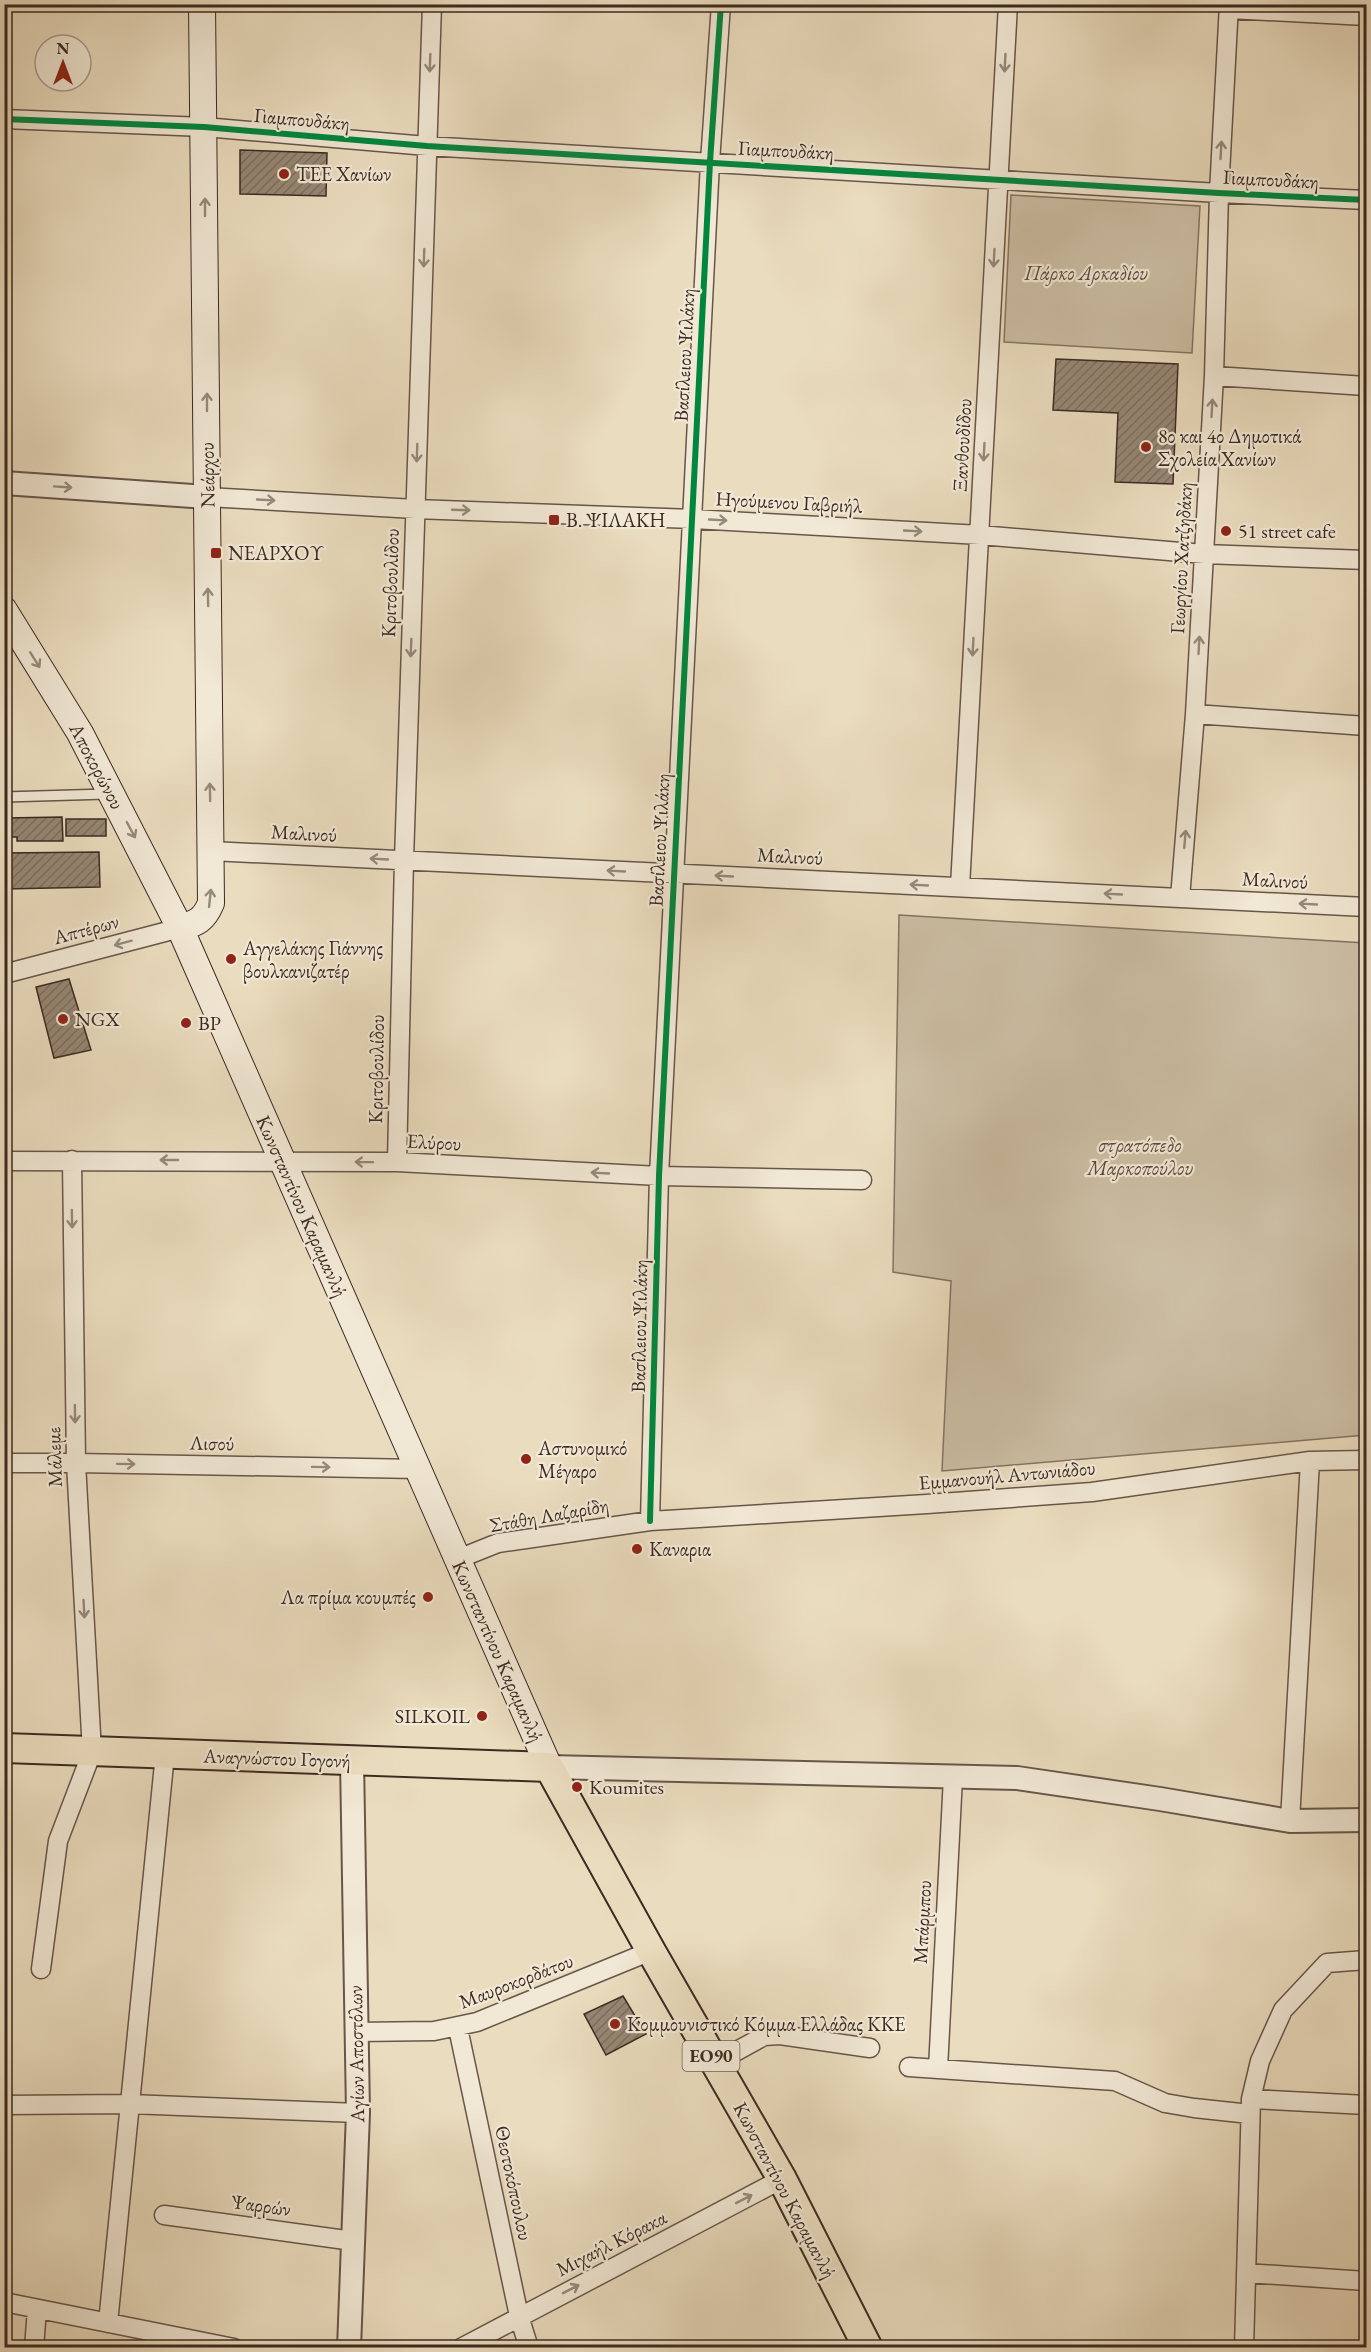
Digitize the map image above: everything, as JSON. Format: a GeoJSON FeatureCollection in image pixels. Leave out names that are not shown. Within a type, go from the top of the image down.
{"type":"FeatureCollection","features":[{"type":"Feature","properties":{"kind":"main road","name":"Νεάρχου"},"geometry":{"type":"LineString","coordinates":[[180,928],[198,923],[206,914],[211,903],[202,4]]}},
{"type":"Feature","properties":{"kind":"main road","name":"Αποκορώνου"},"geometry":{"type":"LineString","coordinates":[[6,616],[80,733],[180,928]]}},
{"type":"Feature","properties":{"kind":"main road","name":"Κωνσταντίνου Καραμανλή"},"geometry":{"type":"LineString","coordinates":[[180,928],[549,1767],[782,2179],[868,2348]]}},
{"type":"Feature","properties":{"kind":"main road","name":"Αναγνώστου Γογονή"},"geometry":{"type":"LineString","coordinates":[[4,1748],[549,1767]]}},
{"type":"Feature","properties":{"kind":"street","name":"Κριτοβουλίδου"},"geometry":{"type":"LineString","coordinates":[[397,1162],[404,860],[432,4]]}},
{"type":"Feature","properties":{"kind":"street","name":"Βασίλειου Ψιλάκη"},"geometry":{"type":"LineString","coordinates":[[650,1521],[659,1176],[710,162],[721,4]]}},
{"type":"Feature","properties":{"kind":"street","name":"Ξανθουδίδου"},"geometry":{"type":"LineString","coordinates":[[960,887],[1008,4]]}},
{"type":"Feature","properties":{"kind":"street"},"geometry":{"type":"LineString","coordinates":[[1229,7],[1366,16]]}},
{"type":"Feature","properties":{"kind":"street","name":"Γεωργίου Χατζηδάκη"},"geometry":{"type":"LineString","coordinates":[[1180,898],[1195,714],[1214,376],[1219,194],[1229,7]]}},
{"type":"Feature","properties":{"kind":"street","name":"Γιαμπουδάκη"},"geometry":{"type":"LineString","coordinates":[[4,119],[204,128],[427,146],[1219,194],[1366,200]]}},
{"type":"Feature","properties":{"kind":"street"},"geometry":{"type":"LineString","coordinates":[[1214,376],[1366,386]]}},
{"type":"Feature","properties":{"kind":"street"},"geometry":{"type":"LineString","coordinates":[[4,483],[207,496]]}},
{"type":"Feature","properties":{"kind":"street","name":"Ηγούμενου Γαβριήλ"},"geometry":{"type":"LineString","coordinates":[[207,496],[415,509],[693,519],[980,535],[1204,554],[1366,560]]}},
{"type":"Feature","properties":{"kind":"street"},"geometry":{"type":"LineString","coordinates":[[1195,714],[1366,726]]}},
{"type":"Feature","properties":{"kind":"street","name":"Μαλινού"},"geometry":{"type":"LineString","coordinates":[[211,851],[1366,907]]}},
{"type":"Feature","properties":{"kind":"street","name":"Απτέρων"},"geometry":{"type":"LineString","coordinates":[[4,974],[180,928]]}},
{"type":"Feature","properties":{"kind":"street","name":"Μάλεμε"},"geometry":{"type":"LineString","coordinates":[[72,1160],[76,1463],[92,1752]]}},
{"type":"Feature","properties":{"kind":"street","name":"Ελύρου"},"geometry":{"type":"LineString","coordinates":[[4,1161],[397,1162],[659,1176],[862,1180]]}},
{"type":"Feature","properties":{"kind":"street","name":"Εμμανουήλ Αντωνιάδου"},"geometry":{"type":"LineString","coordinates":[[650,1521],[1092,1492],[1310,1461],[1366,1460]]}},
{"type":"Feature","properties":{"kind":"street"},"geometry":{"type":"LineString","coordinates":[[1290,1821],[1310,1461]]}},
{"type":"Feature","properties":{"kind":"street","name":"Λισού"},"geometry":{"type":"LineString","coordinates":[[4,1464],[76,1463],[418,1469]]}},
{"type":"Feature","properties":{"kind":"street","name":"Στάθη Λαζαρίδη"},"geometry":{"type":"LineString","coordinates":[[458,1559],[498,1543],[650,1521]]}},
{"type":"Feature","properties":{"kind":"street"},"geometry":{"type":"LineString","coordinates":[[41,1969],[58,1841],[92,1752]]}},
{"type":"Feature","properties":{"kind":"street"},"geometry":{"type":"LineString","coordinates":[[108,2323],[165,1754]]}},
{"type":"Feature","properties":{"kind":"street","name":"Αγίων Αποστόλων"},"geometry":{"type":"LineString","coordinates":[[349,2348],[358,2113],[352,1760]]}},
{"type":"Feature","properties":{"kind":"street"},"geometry":{"type":"LineString","coordinates":[[549,1767],[1017,1778],[1290,1821],[1366,1820]]}},
{"type":"Feature","properties":{"kind":"street","name":"Μπάρμπου"},"geometry":{"type":"LineString","coordinates":[[938,2069],[953,1777]]}},
{"type":"Feature","properties":{"kind":"street","name":"Μαυροκορδάτου"},"geometry":{"type":"LineString","coordinates":[[356,2032],[434,2031],[458,2028],[651,1951]]}},
{"type":"Feature","properties":{"kind":"street"},"geometry":{"type":"LineString","coordinates":[[1244,2348],[1250,2106],[1260,2061],[1283,2010],[1327,1963],[1366,1960]]}},
{"type":"Feature","properties":{"kind":"street","name":"Θεοτοκόπουλου"},"geometry":{"type":"LineString","coordinates":[[458,2028],[519,2316],[528,2348]]}},
{"type":"Feature","properties":{"kind":"street"},"geometry":{"type":"LineString","coordinates":[[715,2063],[764,2036],[780,2035],[870,2048]]}},
{"type":"Feature","properties":{"kind":"street"},"geometry":{"type":"LineString","coordinates":[[909,2067],[1115,2081],[1165,2103],[1194,2108],[1366,2105]]}},
{"type":"Feature","properties":{"kind":"street"},"geometry":{"type":"LineString","coordinates":[[4,2105],[130,2104],[358,2113]]}},
{"type":"Feature","properties":{"kind":"street","name":"Μιχαήλ Κόρακα"},"geometry":{"type":"LineString","coordinates":[[461,2348],[782,2179]]}},
{"type":"Feature","properties":{"kind":"street","name":"Ψαρρών"},"geometry":{"type":"LineString","coordinates":[[164,2214],[353,2241]]}},
{"type":"Feature","properties":{"kind":"street"},"geometry":{"type":"LineString","coordinates":[[1246,2273],[1366,2281]]}},
{"type":"Feature","properties":{"kind":"street"},"geometry":{"type":"LineString","coordinates":[[4,2302],[234,2348]]}},
{"type":"Feature","properties":{"kind":"street"},"geometry":{"type":"LineString","coordinates":[[34,2348],[37,2309]]}},
{"type":"Feature","properties":{"kind":"lane"},"geometry":{"type":"LineString","coordinates":[[4,797],[112,794]]}},
{"type":"Feature","properties":{"kind":"green space","name":"Πάρκο Αρκαδίου"},"geometry":{"type":"Polygon","coordinates":[[[1011,195],[1200,206],[1192,353],[1004,342],[1011,195]]]}},
{"type":"Feature","properties":{"kind":"green space","name":"στρατόπεδο Μαρκοπούλου"},"geometry":{"type":"Polygon","coordinates":[[[899,915],[1366,943],[1366,1435],[942,1471],[951,1281],[893,1272],[899,915]]]}},
{"type":"Feature","properties":{"kind":"building","name":"ΤΕΕ Χανίων"},"geometry":{"type":"Polygon","coordinates":[[[240,150],[327,153],[326,196],[240,194],[240,150]]]}},
{"type":"Feature","properties":{"kind":"building","name":"8ο και 4ο Δημοτικά Σχολεία Χανίων"},"geometry":{"type":"Polygon","coordinates":[[[1056,359],[1178,364],[1173,484],[1115,482],[1118,413],[1053,410],[1056,359]]]}},
{"type":"Feature","properties":{"kind":"building"},"geometry":{"type":"Polygon","coordinates":[[[62,817],[63,841],[17,841],[17,837],[4,837],[4,818],[62,817]]]}},
{"type":"Feature","properties":{"kind":"building"},"geometry":{"type":"Polygon","coordinates":[[[66,819],[106,819],[106,836],[66,836],[66,819]]]}},
{"type":"Feature","properties":{"kind":"building"},"geometry":{"type":"Polygon","coordinates":[[[99,852],[100,887],[4,889],[4,853],[99,852]]]}},
{"type":"Feature","properties":{"kind":"building","name":"NGX"},"geometry":{"type":"Polygon","coordinates":[[[69,979],[91,1050],[54,1058],[36,987],[69,979]]]}},
{"type":"Feature","properties":{"kind":"building","name":"Κομμουνιστικό Κόμμα Ελλάδας ΚΚΕ"},"geometry":{"type":"Polygon","coordinates":[[[623,1996],[646,2034],[606,2055],[584,2014],[623,1996]]]}},
{"type":"Feature","properties":{"kind":"cycle path"},"geometry":{"type":"LineString","coordinates":[[650,1521],[659,1176],[710,162],[721,4]]}},
{"type":"Feature","properties":{"kind":"cycle path"},"geometry":{"type":"LineString","coordinates":[[4,119],[204,127],[427,146],[1366,200]]}},
{"type":"Feature","properties":{"kind":"place","name":"ΤΕΕ Χανίων"},"geometry":{"type":"Point","coordinates":[284,174]}},
{"type":"Feature","properties":{"kind":"place","name":"8ο και 4ο Δημοτικά Σχολεία Χανίων"},"geometry":{"type":"Point","coordinates":[1146,447]}},
{"type":"Feature","properties":{"kind":"place","name":"Β. ΨΙΛΑΚΗ"},"geometry":{"type":"Point","coordinates":[554,520]}},
{"type":"Feature","properties":{"kind":"place","name":"51 street cafe"},"geometry":{"type":"Point","coordinates":[1226,531]}},
{"type":"Feature","properties":{"kind":"place","name":"ΝΕΑΡΧΟΥ"},"geometry":{"type":"Point","coordinates":[216,553]}},
{"type":"Feature","properties":{"kind":"place","name":"Αγγελάκης Γιάννης βουλκανιζατέρ"},"geometry":{"type":"Point","coordinates":[231,959]}},
{"type":"Feature","properties":{"kind":"place","name":"NGX"},"geometry":{"type":"Point","coordinates":[63,1019]}},
{"type":"Feature","properties":{"kind":"place","name":"BP"},"geometry":{"type":"Point","coordinates":[186,1023]}},
{"type":"Feature","properties":{"kind":"place","name":"Αστυνομικό Μέγαρο"},"geometry":{"type":"Point","coordinates":[526,1459]}},
{"type":"Feature","properties":{"kind":"place","name":"Καναρια"},"geometry":{"type":"Point","coordinates":[637,1549]}},
{"type":"Feature","properties":{"kind":"place","name":"Λα πρίμα κουμπές"},"geometry":{"type":"Point","coordinates":[428,1597]}},
{"type":"Feature","properties":{"kind":"place","name":"SILKOIL"},"geometry":{"type":"Point","coordinates":[482,1716]}},
{"type":"Feature","properties":{"kind":"place","name":"Koumites"},"geometry":{"type":"Point","coordinates":[577,1787]}},
{"type":"Feature","properties":{"kind":"place","name":"Κομμουνιστικό Κόμμα Ελλάδας ΚΚΕ"},"geometry":{"type":"Point","coordinates":[615,2024]}}]}
